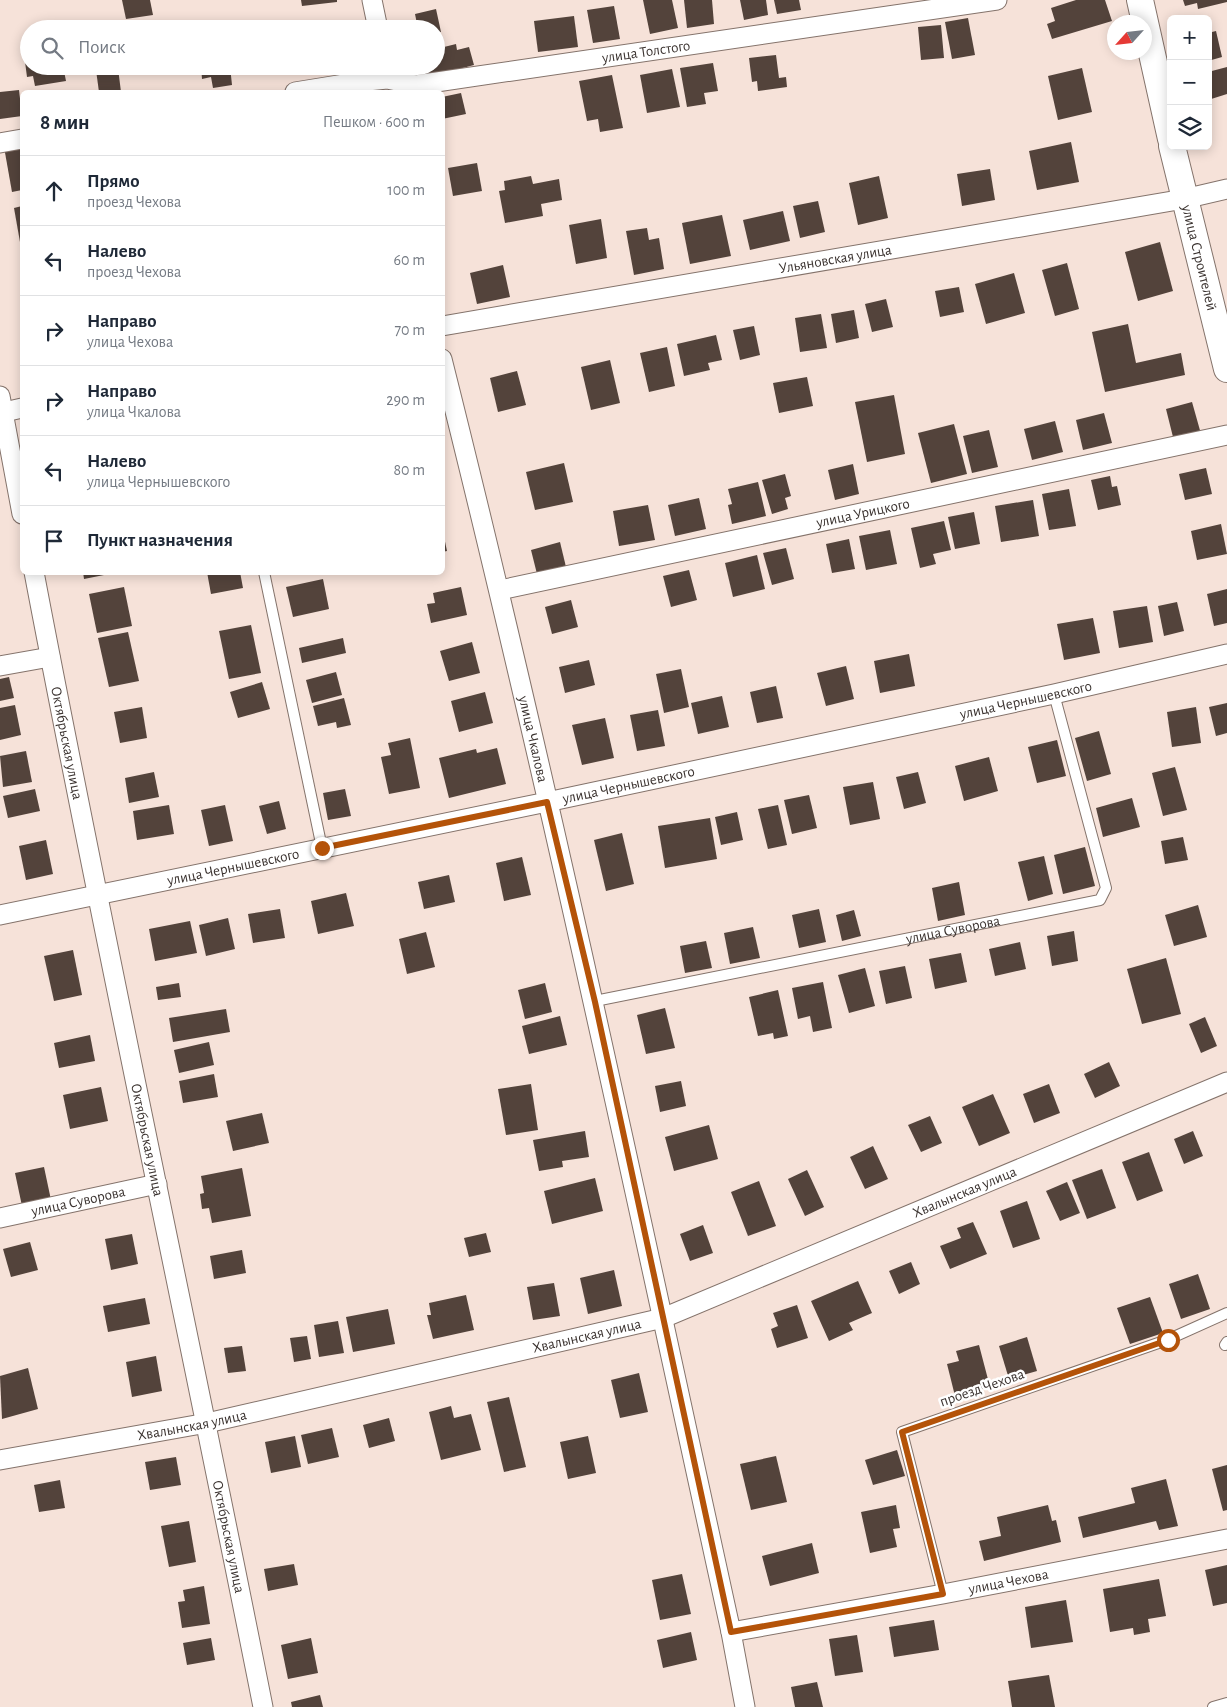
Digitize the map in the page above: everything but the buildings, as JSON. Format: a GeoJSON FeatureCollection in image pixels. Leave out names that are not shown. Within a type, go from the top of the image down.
{"type":"FeatureCollection","features":[{"type":"Feature","properties":{"kind":"street"},"geometry":{"type":"LineString","coordinates":[[372,0],[376,20]]}},
{"type":"Feature","properties":{"kind":"street","name":"улица Толстого"},"geometry":{"type":"LineString","coordinates":[[307,90],[387,79],[416,85],[998,0]]}},
{"type":"Feature","properties":{"kind":"street"},"geometry":{"type":"LineString","coordinates":[[1140,0],[1167,121]]}},
{"type":"Feature","properties":{"kind":"street"},"geometry":{"type":"LineString","coordinates":[[0,143],[20,139]]}},
{"type":"Feature","properties":{"kind":"street","name":"улица Строителей"},"geometry":{"type":"LineString","coordinates":[[1173,150],[1227,369]]}},
{"type":"Feature","properties":{"kind":"street","name":"Ульяновская улица"},"geometry":{"type":"LineString","coordinates":[[445,325],[1227,189]]}},
{"type":"Feature","properties":{"kind":"street","name":"улица Чкалова"},"geometry":{"type":"LineString","coordinates":[[445,371],[500,590],[547,802],[595,1002],[731,1632],[745,1707]]}},
{"type":"Feature","properties":{"kind":"street"},"geometry":{"type":"LineString","coordinates":[[20,408],[1,407],[20,504]]}},
{"type":"Feature","properties":{"kind":"street","name":"улица Урицкого"},"geometry":{"type":"LineString","coordinates":[[500,590],[1227,435]]}},
{"type":"Feature","properties":{"kind":"street","name":"Октябрьская улица"},"geometry":{"type":"LineString","coordinates":[[35,575],[96,896],[207,1423],[263,1707]]}},
{"type":"Feature","properties":{"kind":"street","name":"улица Чернышевского"},"geometry":{"type":"LineString","coordinates":[[0,915],[547,802],[1054,694],[1227,654]]}},
{"type":"Feature","properties":{"kind":"street"},"geometry":{"type":"LineString","coordinates":[[0,666],[50,657]]}},
{"type":"Feature","properties":{"kind":"street","name":"Хвалынская улица"},"geometry":{"type":"LineString","coordinates":[[0,1460],[207,1423],[663,1318],[1227,1082]]}},
{"type":"Feature","properties":{"kind":"street","name":"улица Суворова"},"geometry":{"type":"LineString","coordinates":[[0,1218],[157,1184]]}},
{"type":"Feature","properties":{"kind":"street","name":"улица Чехова"},"geometry":{"type":"LineString","coordinates":[[731,1632],[943,1594],[1227,1539]]}},
{"type":"Feature","properties":{"kind":"lane"},"geometry":{"type":"LineString","coordinates":[[265,575],[322,848]]}},
{"type":"Feature","properties":{"kind":"lane","name":"улица Суворова"},"geometry":{"type":"LineString","coordinates":[[595,1002],[1100,900],[1106,888],[1054,694]]}},
{"type":"Feature","properties":{"kind":"lane","name":"проезд Чехова"},"geometry":{"type":"LineString","coordinates":[[943,1594],[902,1432],[1168,1340],[1227,1313]]}},
{"type":"Feature","properties":{"kind":"lane"},"geometry":{"type":"LineString","coordinates":[[1213,1707],[1227,1703]]}},
{"type":"Feature","properties":{"kind":"route"},"geometry":{"type":"LineString","coordinates":[[322,848],[547,802],[595,1002],[731,1632],[943,1594],[902,1432],[1168,1340]]}}]}
